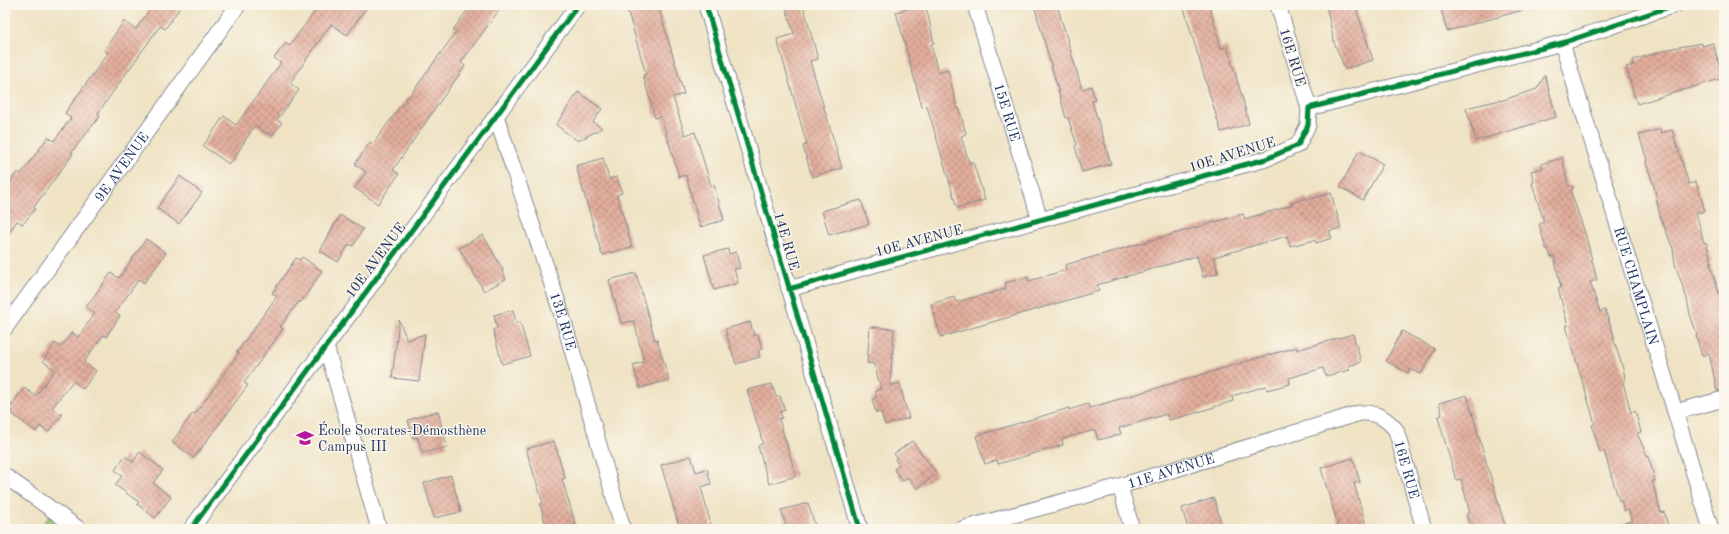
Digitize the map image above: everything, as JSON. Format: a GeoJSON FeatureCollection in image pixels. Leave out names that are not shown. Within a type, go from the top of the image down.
{"type":"FeatureCollection","features":[{"type":"Feature","properties":{"kind":"street","name":"9E AVENUE"},"geometry":{"type":"LineString","coordinates":[[5,328],[238,5]]}},
{"type":"Feature","properties":{"kind":"street","name":"10E AVENUE"},"geometry":{"type":"LineString","coordinates":[[190,529],[578,5]]}},
{"type":"Feature","properties":{"kind":"street","name":"14E RUE"},"geometry":{"type":"LineString","coordinates":[[706,5],[860,529]]}},
{"type":"Feature","properties":{"kind":"street","name":"15E RUE"},"geometry":{"type":"LineString","coordinates":[[975,5],[1040,220]]}},
{"type":"Feature","properties":{"kind":"street","name":"16E RUE"},"geometry":{"type":"LineString","coordinates":[[1278,5],[1309,108]]}},
{"type":"Feature","properties":{"kind":"street"},"geometry":{"type":"LineString","coordinates":[[1309,108],[1562,42],[1675,5]]}},
{"type":"Feature","properties":{"kind":"street","name":"RUE CHAMPLAIN"},"geometry":{"type":"LineString","coordinates":[[1562,42],[1711,529]]}},
{"type":"Feature","properties":{"kind":"street","name":"10E AVENUE"},"geometry":{"type":"LineString","coordinates":[[789,289],[1266,159],[1298,145],[1308,125],[1309,108]]}},
{"type":"Feature","properties":{"kind":"street","name":"13E RUE"},"geometry":{"type":"LineString","coordinates":[[496,116],[562,315],[623,529]]}},
{"type":"Feature","properties":{"kind":"street"},"geometry":{"type":"LineString","coordinates":[[326,346],[379,529]]}},
{"type":"Feature","properties":{"kind":"street"},"geometry":{"type":"LineString","coordinates":[[1675,412],[1724,399]]}},
{"type":"Feature","properties":{"kind":"street","name":"11E AVENUE"},"geometry":{"type":"LineString","coordinates":[[962,529],[1120,486],[1360,413],[1371,413],[1379,416]]}},
{"type":"Feature","properties":{"kind":"street","name":"16E RUE"},"geometry":{"type":"LineString","coordinates":[[1379,416],[1388,421],[1396,430],[1424,529]]}},
{"type":"Feature","properties":{"kind":"street"},"geometry":{"type":"LineString","coordinates":[[5,476],[79,529]]}},
{"type":"Feature","properties":{"kind":"street"},"geometry":{"type":"LineString","coordinates":[[1120,486],[1132,529]]}},
{"type":"Feature","properties":{"kind":"green space"},"geometry":{"type":"Polygon","coordinates":[[[50,515],[71,529],[39,529],[50,515]]]}},
{"type":"Feature","properties":{"kind":"building"},"geometry":{"type":"Polygon","coordinates":[[[153,5],[182,5],[165,29],[160,26],[98,113],[100,116],[71,153],[73,154],[34,207],[35,209],[23,224],[17,221],[5,239],[5,190],[17,172],[21,174],[48,137],[54,141],[71,118],[65,113],[108,53],[104,50],[124,21],[136,29],[153,5]]]}},
{"type":"Feature","properties":{"kind":"building"},"geometry":{"type":"Polygon","coordinates":[[[320,5],[368,5],[347,35],[331,24],[290,83],[299,90],[277,120],[282,123],[272,136],[255,125],[229,164],[203,146],[224,116],[236,125],[281,63],[274,58],[286,43],[289,46],[320,5]]]}},
{"type":"Feature","properties":{"kind":"building"},"geometry":{"type":"Polygon","coordinates":[[[471,5],[503,5],[461,62],[465,66],[393,170],[399,174],[378,204],[355,188],[366,172],[355,164],[370,142],[373,144],[408,96],[409,97],[456,32],[453,30],[471,5]]]}},
{"type":"Feature","properties":{"kind":"building"},"geometry":{"type":"Polygon","coordinates":[[[626,5],[658,5],[684,94],[673,97],[685,135],[695,132],[711,186],[714,185],[724,220],[700,227],[686,175],[679,177],[661,116],[655,118],[643,75],[646,74],[626,5]]]}},
{"type":"Feature","properties":{"kind":"building"},"geometry":{"type":"Polygon","coordinates":[[[785,5],[803,5],[818,59],[810,61],[842,168],[812,177],[803,146],[807,145],[777,39],[794,34],[785,5]]]}},
{"type":"Feature","properties":{"kind":"building"},"geometry":{"type":"Polygon","coordinates":[[[925,5],[928,15],[934,43],[931,44],[938,73],[948,70],[957,108],[959,108],[966,134],[961,136],[969,163],[973,162],[985,200],[957,208],[927,106],[922,107],[896,12],[925,5]]]}},
{"type":"Feature","properties":{"kind":"building"},"geometry":{"type":"Polygon","coordinates":[[[1034,5],[1057,5],[1082,89],[1091,86],[1095,100],[1092,101],[1111,164],[1082,172],[1075,146],[1077,145],[1068,118],[1066,118],[1034,5]]]}},
{"type":"Feature","properties":{"kind":"building"},"geometry":{"type":"Polygon","coordinates":[[[1183,5],[1209,5],[1221,48],[1227,47],[1249,124],[1221,132],[1183,5]]]}},
{"type":"Feature","properties":{"kind":"building"},"geometry":{"type":"Polygon","coordinates":[[[1326,5],[1355,5],[1373,60],[1345,69],[1334,42],[1326,5]]]}},
{"type":"Feature","properties":{"kind":"building"},"geometry":{"type":"Polygon","coordinates":[[[1456,5],[1526,5],[1527,9],[1447,31],[1441,9],[1456,5]]]}},
{"type":"Feature","properties":{"kind":"building"},"geometry":{"type":"Polygon","coordinates":[[[1702,43],[1702,46],[1713,43],[1723,78],[1637,104],[1626,67],[1634,65],[1633,60],[1673,48],[1702,43]]]}},
{"type":"Feature","properties":{"kind":"building"},"geometry":{"type":"Polygon","coordinates":[[[1545,75],[1556,117],[1476,141],[1466,108],[1500,101],[1537,89],[1545,75]]]}},
{"type":"Feature","properties":{"kind":"building"},"geometry":{"type":"Polygon","coordinates":[[[578,92],[602,109],[593,122],[602,128],[578,141],[556,125],[578,92]]]}},
{"type":"Feature","properties":{"kind":"building"},"geometry":{"type":"Polygon","coordinates":[[[1660,129],[1661,133],[1672,130],[1689,184],[1696,182],[1705,211],[1696,213],[1704,243],[1706,242],[1712,263],[1710,263],[1724,310],[1724,390],[1717,391],[1709,353],[1702,356],[1687,299],[1675,264],[1673,249],[1660,216],[1654,186],[1639,135],[1660,129]]]}},
{"type":"Feature","properties":{"kind":"building"},"geometry":{"type":"Polygon","coordinates":[[[1359,151],[1383,164],[1363,200],[1340,187],[1359,151]]]}},
{"type":"Feature","properties":{"kind":"building"},"geometry":{"type":"Polygon","coordinates":[[[603,158],[609,179],[617,177],[622,193],[617,195],[632,247],[602,255],[576,166],[603,158]]]}},
{"type":"Feature","properties":{"kind":"building"},"geometry":{"type":"Polygon","coordinates":[[[1562,158],[1568,185],[1573,187],[1571,192],[1586,236],[1597,280],[1590,282],[1600,312],[1605,310],[1615,338],[1613,338],[1624,372],[1625,381],[1623,382],[1631,413],[1635,411],[1641,432],[1637,433],[1650,462],[1655,481],[1652,481],[1661,513],[1664,512],[1669,529],[1622,529],[1621,524],[1633,521],[1628,510],[1624,511],[1621,500],[1619,501],[1604,451],[1600,452],[1592,425],[1595,424],[1566,326],[1568,326],[1558,288],[1561,288],[1554,256],[1551,257],[1548,248],[1546,249],[1539,224],[1544,222],[1532,183],[1534,182],[1531,171],[1543,168],[1541,164],[1562,158]]]}},
{"type":"Feature","properties":{"kind":"building"},"geometry":{"type":"Polygon","coordinates":[[[180,176],[202,193],[179,224],[157,208],[180,176]]]}},
{"type":"Feature","properties":{"kind":"building"},"geometry":{"type":"Polygon","coordinates":[[[1331,193],[1341,228],[1329,231],[1332,238],[1316,243],[1315,240],[1290,246],[1287,236],[1214,257],[1218,273],[1203,277],[1197,256],[1097,285],[1099,291],[941,337],[931,304],[954,297],[956,302],[1006,289],[1005,283],[1028,277],[1029,281],[1066,270],[1065,265],[1243,214],[1245,219],[1292,205],[1291,203],[1306,198],[1307,200],[1331,193]]]}},
{"type":"Feature","properties":{"kind":"building"},"geometry":{"type":"Polygon","coordinates":[[[861,200],[869,224],[829,235],[822,211],[861,200]]]}},
{"type":"Feature","properties":{"kind":"building"},"geometry":{"type":"Polygon","coordinates":[[[340,215],[363,229],[353,246],[349,244],[338,262],[320,251],[340,215]]]}},
{"type":"Feature","properties":{"kind":"building"},"geometry":{"type":"Polygon","coordinates":[[[483,235],[503,270],[502,271],[506,279],[484,291],[459,248],[483,235]]]}},
{"type":"Feature","properties":{"kind":"building"},"geometry":{"type":"Polygon","coordinates":[[[146,239],[166,253],[144,283],[139,279],[115,313],[120,316],[106,337],[103,335],[84,362],[96,371],[83,389],[73,381],[52,408],[62,415],[48,432],[40,426],[36,432],[11,413],[12,411],[9,409],[24,388],[36,396],[55,370],[43,361],[55,343],[61,347],[72,332],[78,337],[95,313],[86,307],[111,273],[119,278],[146,239]]]}},
{"type":"Feature","properties":{"kind":"building"},"geometry":{"type":"Polygon","coordinates":[[[728,249],[729,254],[736,252],[740,268],[734,269],[738,283],[714,290],[704,255],[728,249]]]}},
{"type":"Feature","properties":{"kind":"building"},"geometry":{"type":"Polygon","coordinates":[[[302,257],[322,271],[301,302],[299,301],[280,327],[283,329],[244,383],[248,385],[194,458],[172,442],[193,413],[195,414],[239,353],[237,352],[277,296],[272,293],[296,258],[300,260],[302,257]]]}},
{"type":"Feature","properties":{"kind":"building"},"geometry":{"type":"Polygon","coordinates":[[[636,273],[655,340],[657,339],[669,380],[640,388],[633,365],[644,362],[634,321],[621,323],[609,280],[636,273]]]}},
{"type":"Feature","properties":{"kind":"building"},"geometry":{"type":"Polygon","coordinates":[[[513,310],[516,323],[520,322],[530,356],[502,364],[493,330],[497,328],[494,315],[513,310]]]}},
{"type":"Feature","properties":{"kind":"building"},"geometry":{"type":"Polygon","coordinates":[[[399,320],[407,340],[425,334],[419,381],[392,378],[399,320]]]}},
{"type":"Feature","properties":{"kind":"building"},"geometry":{"type":"Polygon","coordinates":[[[750,322],[754,335],[758,334],[762,349],[758,351],[760,357],[736,364],[725,329],[750,322]]]}},
{"type":"Feature","properties":{"kind":"building"},"geometry":{"type":"Polygon","coordinates":[[[870,327],[894,329],[890,386],[899,383],[909,418],[885,425],[881,412],[876,413],[872,399],[877,397],[875,391],[881,389],[874,364],[867,363],[870,327]]]}},
{"type":"Feature","properties":{"kind":"building"},"geometry":{"type":"Polygon","coordinates":[[[1402,331],[1435,349],[1421,374],[1410,369],[1408,373],[1386,361],[1402,331]]]}},
{"type":"Feature","properties":{"kind":"building"},"geometry":{"type":"Polygon","coordinates":[[[1353,334],[1361,362],[1348,366],[1350,370],[1326,376],[1323,368],[1289,378],[1290,384],[1267,390],[1266,386],[1232,396],[1233,401],[1192,414],[1169,420],[1167,414],[1119,428],[1121,434],[1098,440],[1095,430],[1062,439],[1063,445],[998,464],[997,460],[985,464],[976,436],[1069,408],[1069,410],[1088,404],[1089,408],[1297,347],[1297,350],[1353,334]]]}},
{"type":"Feature","properties":{"kind":"building"},"geometry":{"type":"Polygon","coordinates":[[[772,384],[776,397],[780,396],[785,410],[780,412],[782,418],[779,419],[796,476],[769,484],[758,446],[763,443],[747,390],[772,384]]]}},
{"type":"Feature","properties":{"kind":"building"},"geometry":{"type":"Polygon","coordinates":[[[1467,395],[1506,529],[1471,529],[1466,514],[1470,513],[1461,479],[1456,480],[1438,417],[1442,415],[1439,403],[1467,395]]]}},
{"type":"Feature","properties":{"kind":"building"},"geometry":{"type":"Polygon","coordinates":[[[438,411],[447,447],[423,453],[417,437],[413,438],[408,420],[438,411]]]}},
{"type":"Feature","properties":{"kind":"building"},"geometry":{"type":"Polygon","coordinates":[[[554,441],[565,478],[562,479],[577,529],[547,529],[540,504],[543,503],[526,449],[554,441]]]}},
{"type":"Feature","properties":{"kind":"building"},"geometry":{"type":"Polygon","coordinates":[[[912,441],[937,474],[917,489],[908,477],[903,481],[894,469],[899,465],[894,454],[912,441]]]}},
{"type":"Feature","properties":{"kind":"building"},"geometry":{"type":"Polygon","coordinates":[[[140,452],[163,470],[153,483],[171,497],[155,518],[137,504],[139,502],[115,485],[122,476],[115,470],[125,456],[133,462],[140,452]]]}},
{"type":"Feature","properties":{"kind":"building"},"geometry":{"type":"Polygon","coordinates":[[[691,456],[696,472],[707,469],[711,484],[701,487],[712,529],[680,529],[661,465],[691,456]]]}},
{"type":"Feature","properties":{"kind":"building"},"geometry":{"type":"Polygon","coordinates":[[[1353,458],[1360,482],[1354,483],[1367,529],[1339,529],[1321,468],[1353,458]]]}},
{"type":"Feature","properties":{"kind":"building"},"geometry":{"type":"Polygon","coordinates":[[[451,475],[461,512],[434,518],[424,483],[451,475]]]}},
{"type":"Feature","properties":{"kind":"building"},"geometry":{"type":"Polygon","coordinates":[[[1214,498],[1223,529],[1188,529],[1182,508],[1214,498]]]}},
{"type":"Feature","properties":{"kind":"building"},"geometry":{"type":"Polygon","coordinates":[[[808,503],[816,529],[787,529],[781,510],[808,503]]]}},
{"type":"Feature","properties":{"kind":"tram line"},"geometry":{"type":"LineString","coordinates":[[5,13],[11,5]]}},
{"type":"Feature","properties":{"kind":"cycle path"},"geometry":{"type":"LineString","coordinates":[[191,529],[578,5]]}},
{"type":"Feature","properties":{"kind":"cycle path"},"geometry":{"type":"LineString","coordinates":[[706,5],[860,529]]}},
{"type":"Feature","properties":{"kind":"cycle path"},"geometry":{"type":"LineString","coordinates":[[789,289],[1266,159],[1298,145],[1308,125],[1309,108],[1562,43],[1675,5]]}},
{"type":"Feature","properties":{"kind":"place","name":"École Socrates-Démosthène Campus III"},"geometry":{"type":"Point","coordinates":[305,438]}}]}
